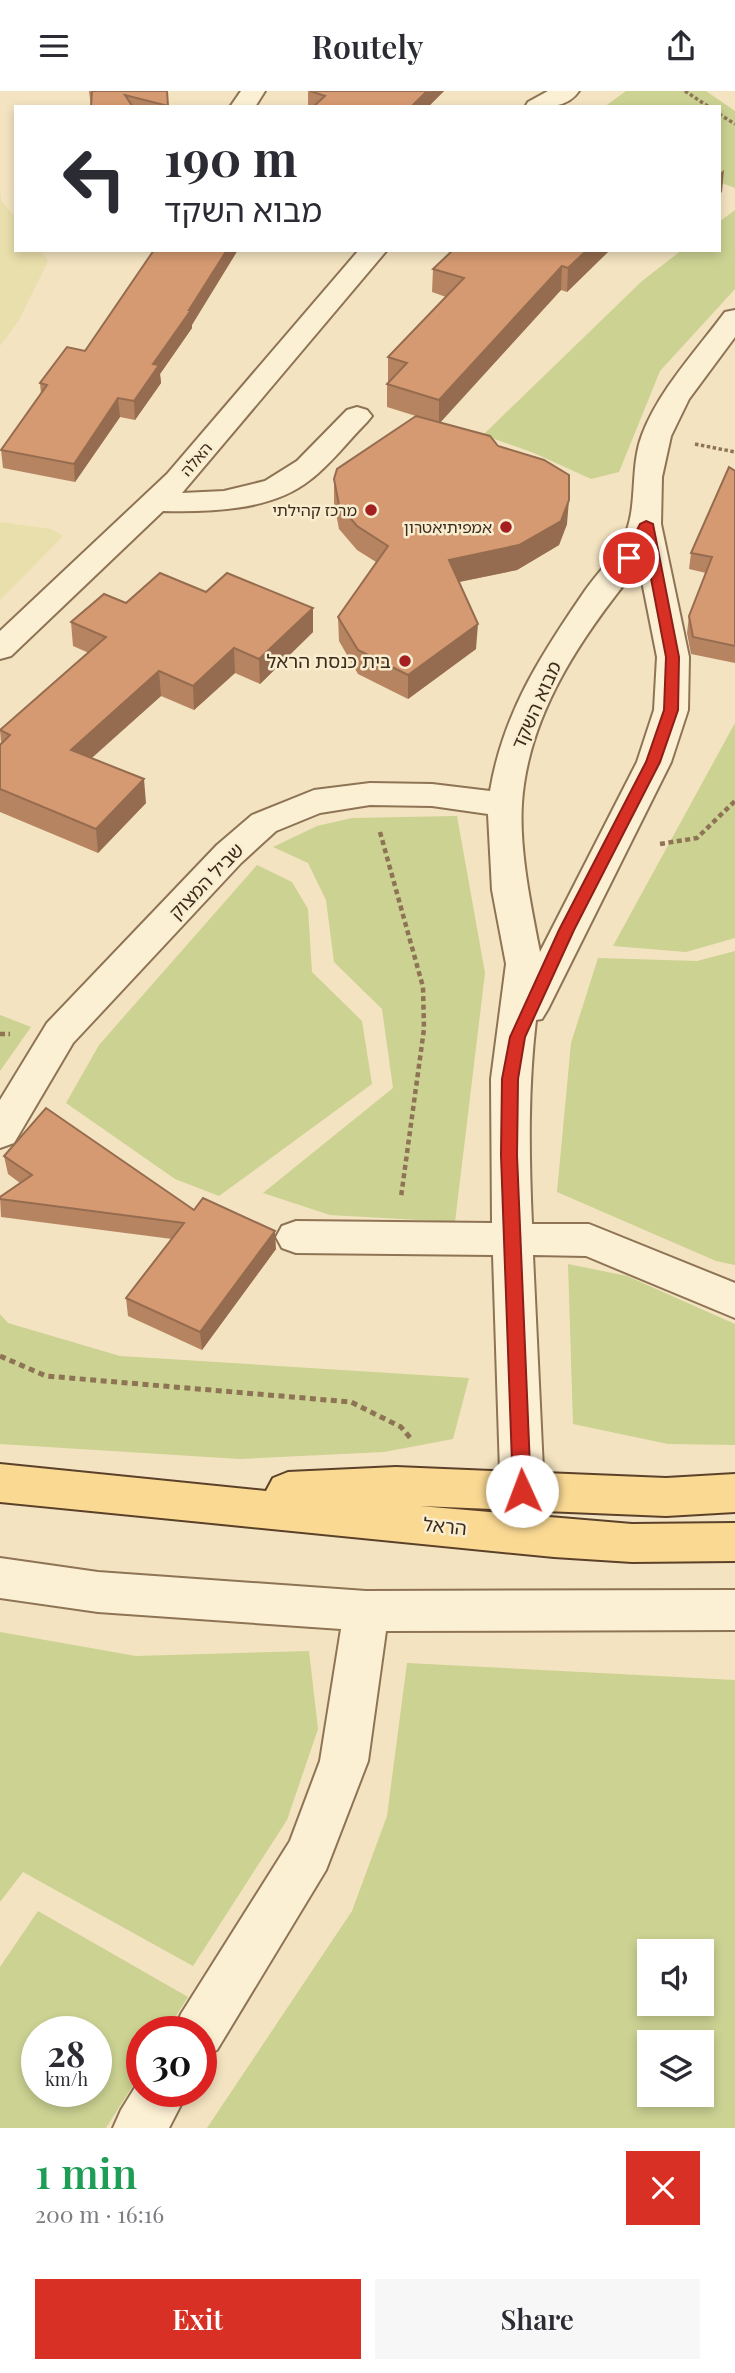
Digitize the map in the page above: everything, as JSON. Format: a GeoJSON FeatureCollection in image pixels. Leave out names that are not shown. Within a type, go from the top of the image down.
{"type":"FeatureCollection","features":[{"type":"Feature","properties":{"kind":"main road","name":"הראל"},"geometry":{"type":"LineString","coordinates":[[0,1483],[632,1543],[735,1542]]}},
{"type":"Feature","properties":{"kind":"main road","name":"הראל"},"geometry":{"type":"LineString","coordinates":[[156,1497],[396,1486],[666,1497],[735,1493]]}},
{"type":"Feature","properties":{"kind":"street"},"geometry":{"type":"LineString","coordinates":[[541,105],[566,91]]}},
{"type":"Feature","properties":{"kind":"street","name":"האלה"},"geometry":{"type":"LineString","coordinates":[[0,649],[178,480],[372,252]]}},
{"type":"Feature","properties":{"kind":"street","name":"מבוא השקד"},"geometry":{"type":"LineString","coordinates":[[517,1037],[566,930],[653,762],[671,710],[673,657],[646,524],[647,477],[656,436],[675,398],[735,318]]}},
{"type":"Feature","properties":{"kind":"street"},"geometry":{"type":"LineString","coordinates":[[155,502],[195,503],[267,491],[293,479],[357,416]]}},
{"type":"Feature","properties":{"kind":"street","name":"מבוא השקד"},"geometry":{"type":"LineString","coordinates":[[524,1534],[509,1155],[510,1092],[524,964],[510,890],[505,804],[513,754],[533,702],[554,663],[604,589],[629,558],[646,524]]}},
{"type":"Feature","properties":{"kind":"street"},"geometry":{"type":"LineString","coordinates":[[604,589],[660,595]]}},
{"type":"Feature","properties":{"kind":"street","name":"שביל המצוק"},"geometry":{"type":"LineString","coordinates":[[0,1133],[60,1033],[238,846],[264,823],[314,802],[370,794],[432,795],[505,804]]}},
{"type":"Feature","properties":{"kind":"street"},"geometry":{"type":"LineString","coordinates":[[296,1237],[512,1237],[589,1240],[735,1301]]}},
{"type":"Feature","properties":{"kind":"street"},"geometry":{"type":"LineString","coordinates":[[0,1578],[98,1592],[366,1611],[735,1610]]}},
{"type":"Feature","properties":{"kind":"street"},"geometry":{"type":"LineString","coordinates":[[209,2016],[309,1854],[344,1761],[366,1611]]}},
{"type":"Feature","properties":{"kind":"street"},"geometry":{"type":"LineString","coordinates":[[139,2128],[152,2107]]}},
{"type":"Feature","properties":{"kind":"path"},"geometry":{"type":"LineString","coordinates":[[685,91],[706,105]]}},
{"type":"Feature","properties":{"kind":"path"},"geometry":{"type":"LineString","coordinates":[[370,794],[423,987],[424,1030],[395,1237]]}},
{"type":"Feature","properties":{"kind":"path"},"geometry":{"type":"LineString","coordinates":[[613,840],[657,844],[697,838],[735,801]]}},
{"type":"Feature","properties":{"kind":"path"},"geometry":{"type":"LineString","coordinates":[[0,1356],[46,1376],[351,1402],[401,1427],[451,1488]]}},
{"type":"Feature","properties":{"kind":"shaded area"},"geometry":{"type":"Polygon","coordinates":[[[0,191],[1,200],[14,216],[14,252],[41,252],[48,261],[19,320],[0,346],[0,191]]]}},
{"type":"Feature","properties":{"kind":"shaded area"},"geometry":{"type":"Polygon","coordinates":[[[0,522],[51,529],[63,536],[0,600],[0,522]]]}},
{"type":"Feature","properties":{"kind":"green space"},"geometry":{"type":"Polygon","coordinates":[[[626,91],[706,91],[735,111],[735,188],[721,183],[721,105],[607,105],[626,91]]]}},
{"type":"Feature","properties":{"kind":"green space"},"geometry":{"type":"Polygon","coordinates":[[[735,210],[735,289],[660,371],[619,472],[591,479],[534,453],[483,435],[642,281],[679,252],[721,252],[721,220],[735,210]]]}},
{"type":"Feature","properties":{"kind":"green space"},"geometry":{"type":"Polygon","coordinates":[[[735,723],[735,938],[686,952],[613,946],[735,723]]]}},
{"type":"Feature","properties":{"kind":"green space"},"geometry":{"type":"Polygon","coordinates":[[[457,816],[485,973],[455,1222],[330,1215],[263,1193],[393,1088],[382,1009],[334,962],[326,900],[308,863],[273,847],[317,826],[352,818],[457,816]]]}},
{"type":"Feature","properties":{"kind":"green space"},"geometry":{"type":"Polygon","coordinates":[[[257,865],[292,882],[308,909],[312,972],[362,1021],[372,1084],[219,1196],[175,1179],[66,1103],[99,1045],[257,865]]]}},
{"type":"Feature","properties":{"kind":"green space"},"geometry":{"type":"Polygon","coordinates":[[[735,951],[735,1265],[716,1261],[557,1192],[571,1043],[598,958],[697,961],[735,951]]]}},
{"type":"Feature","properties":{"kind":"green space"},"geometry":{"type":"Polygon","coordinates":[[[0,1015],[31,1027],[0,1071],[0,1015]]]}},
{"type":"Feature","properties":{"kind":"green space"},"geometry":{"type":"Polygon","coordinates":[[[568,1264],[627,1276],[735,1324],[735,1445],[668,1444],[573,1424],[568,1264]]]}},
{"type":"Feature","properties":{"kind":"green space"},"geometry":{"type":"Polygon","coordinates":[[[0,1314],[8,1323],[120,1356],[469,1378],[453,1439],[384,1452],[240,1459],[0,1444],[0,1314]]]}},
{"type":"Feature","properties":{"kind":"green space"},"geometry":{"type":"Polygon","coordinates":[[[0,1632],[136,1656],[309,1651],[318,1729],[287,1820],[193,1966],[23,1872],[0,1902],[0,1632]]]}},
{"type":"Feature","properties":{"kind":"green space"},"geometry":{"type":"Polygon","coordinates":[[[407,1663],[735,1680],[735,2128],[207,2128],[352,1911],[387,1816],[407,1663]]]}},
{"type":"Feature","properties":{"kind":"green space"},"geometry":{"type":"Polygon","coordinates":[[[38,1911],[188,1997],[176,2016],[126,2016],[126,2096],[106,2128],[0,2128],[0,1967],[38,1911]]]}},
{"type":"Feature","properties":{"kind":"building"},"geometry":{"type":"Polygon","coordinates":[[[92,91],[167,91],[168,105],[125,95],[132,105],[91,105],[92,91]]]}},
{"type":"Feature","properties":{"kind":"building"},"geometry":{"type":"Polygon","coordinates":[[[310,91],[427,91],[413,105],[315,105],[325,96],[310,91]]]}},
{"type":"Feature","properties":{"kind":"building"},"geometry":{"type":"Polygon","coordinates":[[[153,252],[226,252],[191,310],[153,364],[159,365],[134,401],[118,398],[74,464],[1,450],[47,385],[40,383],[67,347],[85,351],[153,252]]]}},
{"type":"Feature","properties":{"kind":"building"},"geometry":{"type":"Polygon","coordinates":[[[451,252],[585,252],[568,268],[562,266],[439,400],[387,384],[407,363],[388,357],[464,278],[433,269],[451,252]]]}},
{"type":"Feature","properties":{"kind":"building"},"geometry":{"type":"Polygon","coordinates":[[[416,416],[490,436],[498,446],[544,460],[569,475],[569,500],[561,521],[519,545],[449,560],[478,624],[408,675],[358,650],[338,617],[388,546],[357,526],[339,505],[334,479],[337,469],[416,416]]]}},
{"type":"Feature","properties":{"kind":"building"},"geometry":{"type":"Polygon","coordinates":[[[729,467],[735,471],[735,646],[693,637],[689,616],[712,557],[691,553],[729,467]]]}},
{"type":"Feature","properties":{"kind":"building"},"geometry":{"type":"Polygon","coordinates":[[[160,573],[206,592],[227,573],[313,608],[259,659],[234,648],[193,686],[159,671],[71,750],[144,779],[96,829],[0,789],[0,745],[10,735],[0,730],[106,637],[71,622],[104,594],[126,603],[160,573]]]}},
{"type":"Feature","properties":{"kind":"building"},"geometry":{"type":"Polygon","coordinates":[[[46,1108],[194,1210],[203,1198],[275,1231],[200,1332],[126,1298],[184,1223],[0,1199],[32,1175],[4,1156],[46,1108]]]}},
{"type":"Feature","properties":{"kind":"place","name":"מרכז קהילתי"},"geometry":{"type":"Point","coordinates":[371,510]}},
{"type":"Feature","properties":{"kind":"place","name":"אמפיתיאטרון"},"geometry":{"type":"Point","coordinates":[506,527]}},
{"type":"Feature","properties":{"kind":"place","name":"בית כנסת הראל"},"geometry":{"type":"Point","coordinates":[405,661]}},
{"type":"Feature","properties":{"kind":"route"},"geometry":{"type":"LineString","coordinates":[[522,1491],[509,1155],[510,1079],[517,1037],[566,930],[653,762],[671,710],[673,657],[646,524],[629,558]]}}]}
